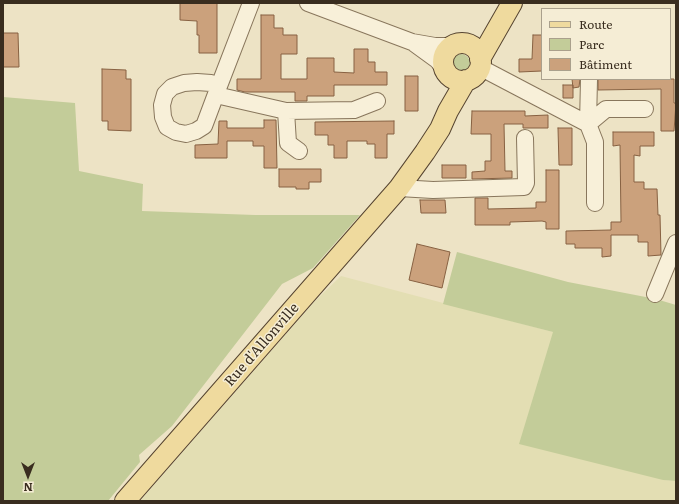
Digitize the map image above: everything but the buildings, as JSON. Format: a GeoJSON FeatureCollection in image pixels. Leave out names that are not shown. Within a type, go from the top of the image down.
{"type":"FeatureCollection","features":[{"type":"Feature","properties":{"kind":"main road","name":"Rue d'Allonville"},"geometry":{"type":"LineString","coordinates":[[459,45],[480,36],[496,23],[510,5]]}},
{"type":"Feature","properties":{"kind":"main road","name":"Rue d'Allonville"},"geometry":{"type":"LineString","coordinates":[[125,501],[399,188],[426,152],[440,129],[463,70],[510,5]]}},
{"type":"Feature","properties":{"kind":"main road"},"geometry":{"type":"LineString","coordinates":[[459,45],[476,49],[463,70],[444,55],[459,45]]}},
{"type":"Feature","properties":{"kind":"street"},"geometry":{"type":"LineString","coordinates":[[251,3],[217,91],[286,111],[354,110],[377,101]]}},
{"type":"Feature","properties":{"kind":"street"},"geometry":{"type":"LineString","coordinates":[[308,3],[412,42],[435,46],[459,45]]}},
{"type":"Feature","properties":{"kind":"street"},"geometry":{"type":"LineString","coordinates":[[412,42],[437,60],[463,70],[488,71],[588,124]]}},
{"type":"Feature","properties":{"kind":"street"},"geometry":{"type":"LineString","coordinates":[[589,80],[588,124],[595,142],[594,203]]}},
{"type":"Feature","properties":{"kind":"street"},"geometry":{"type":"LineString","coordinates":[[588,124],[606,109],[645,109]]}},
{"type":"Feature","properties":{"kind":"street"},"geometry":{"type":"LineString","coordinates":[[286,111],[288,143],[299,151]]}},
{"type":"Feature","properties":{"kind":"street"},"geometry":{"type":"LineString","coordinates":[[399,188],[433,190],[524,187],[526,183],[525,138]]}},
{"type":"Feature","properties":{"kind":"street"},"geometry":{"type":"LineString","coordinates":[[655,294],[676,243]]}},
{"type":"Feature","properties":{"kind":"shaded area"},"geometry":{"type":"Polygon","coordinates":[[[341,276],[553,332],[663,480],[676,481],[676,501],[140,501],[316,300],[341,276]]]}},
{"type":"Feature","properties":{"kind":"green space"},"geometry":{"type":"Polygon","coordinates":[[[457,54],[465,54],[470,59],[468,70],[465,72],[457,72],[452,67],[452,59],[457,54]]]}},
{"type":"Feature","properties":{"kind":"green space"},"geometry":{"type":"Polygon","coordinates":[[[3,97],[75,103],[79,171],[143,184],[142,211],[255,215],[360,215],[313,268],[282,284],[172,426],[139,455],[140,462],[108,501],[3,501],[3,97]]]}},
{"type":"Feature","properties":{"kind":"green space"},"geometry":{"type":"Polygon","coordinates":[[[457,252],[568,282],[656,299],[676,305],[676,481],[663,480],[519,444],[553,332],[443,304],[457,252]]]}}]}
